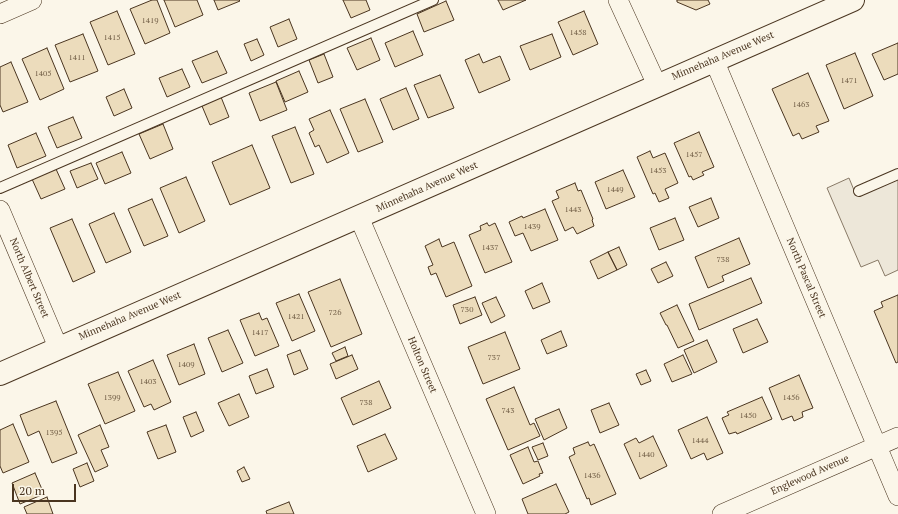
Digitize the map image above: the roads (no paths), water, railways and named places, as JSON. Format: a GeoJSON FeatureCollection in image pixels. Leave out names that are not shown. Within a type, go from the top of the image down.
{"type":"FeatureCollection","features":[{"type":"Feature","properties":{"kind":"street"},"geometry":{"type":"LineString","coordinates":[[0,14],[32,0]]}},
{"type":"Feature","properties":{"kind":"street"},"geometry":{"type":"LineString","coordinates":[[618,0],[657,85]]}},
{"type":"Feature","properties":{"kind":"street","name":"Minnehaha Avenue West"},"geometry":{"type":"LineString","coordinates":[[0,374],[853,0]]}},
{"type":"Feature","properties":{"kind":"street","name":"North Pascal Street"},"geometry":{"type":"LineString","coordinates":[[714,60],[876,447],[898,496]]}},
{"type":"Feature","properties":{"kind":"street","name":"North Albert Street"},"geometry":{"type":"LineString","coordinates":[[0,210],[58,348]]}},
{"type":"Feature","properties":{"kind":"street","name":"Holton Street"},"geometry":{"type":"LineString","coordinates":[[359,217],[486,514]]}},
{"type":"Feature","properties":{"kind":"street","name":"Englewood Avenue"},"geometry":{"type":"LineString","coordinates":[[722,514],[898,437]]}},
{"type":"Feature","properties":{"kind":"lane"},"geometry":{"type":"LineString","coordinates":[[0,188],[433,0]]}},
{"type":"Feature","properties":{"kind":"lane"},"geometry":{"type":"LineString","coordinates":[[859,191],[898,174]]}}]}
